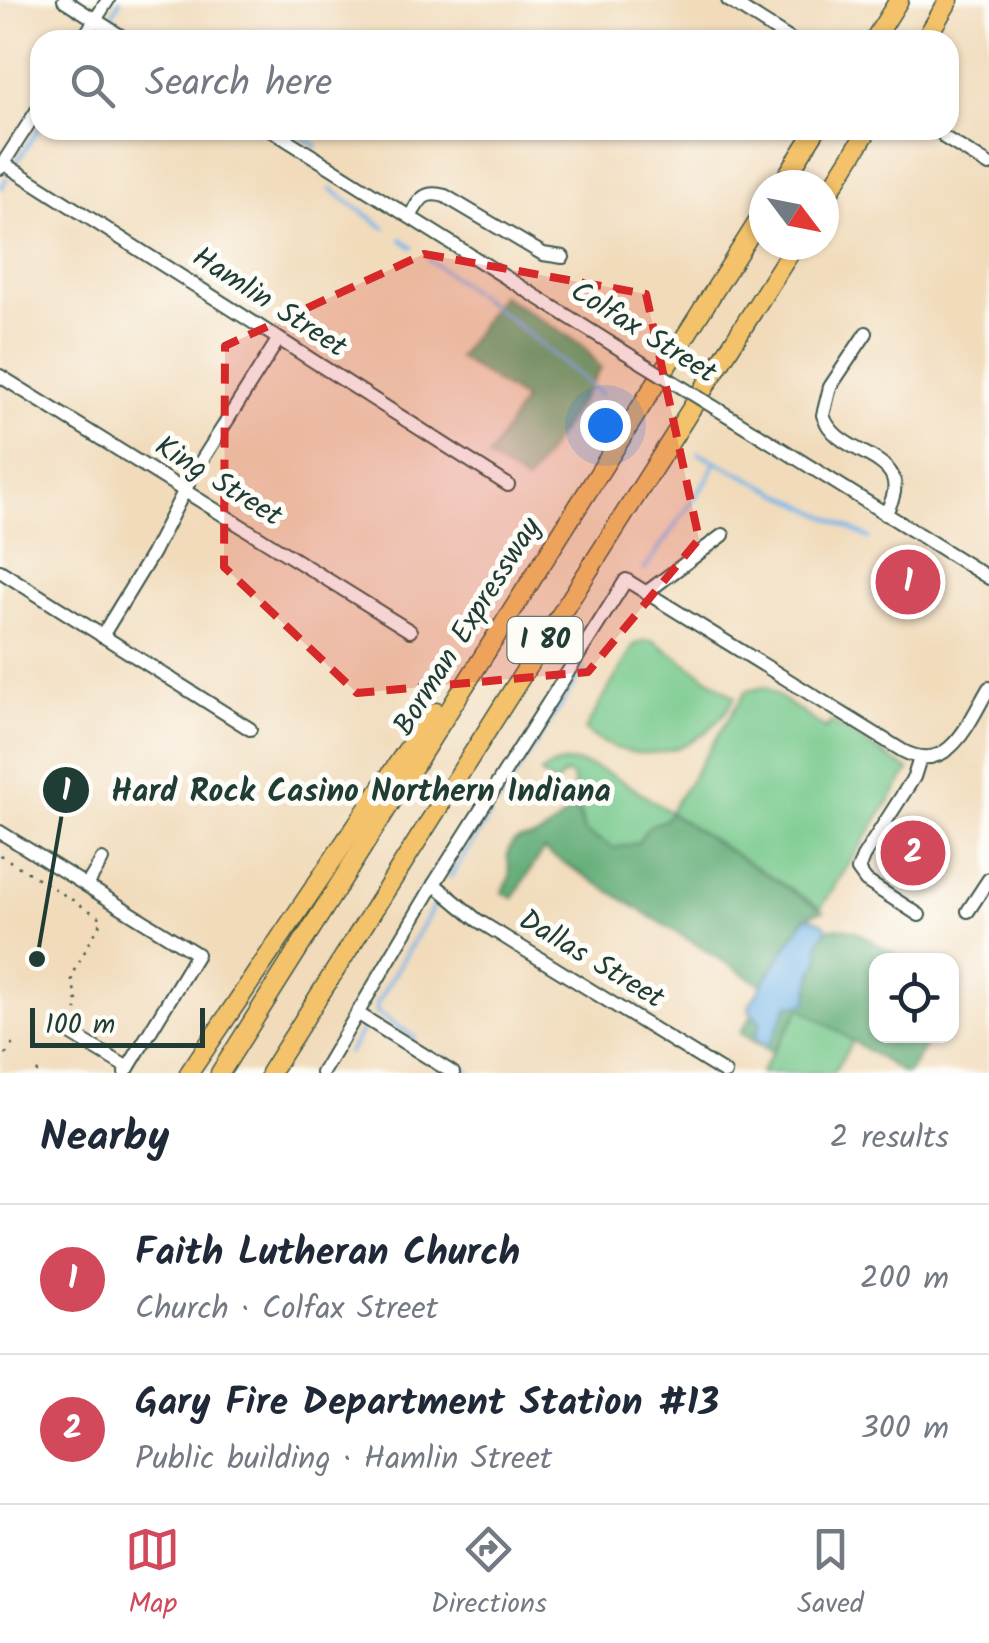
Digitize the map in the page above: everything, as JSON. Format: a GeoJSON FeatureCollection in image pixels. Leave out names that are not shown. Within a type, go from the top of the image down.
{"type":"FeatureCollection","features":[{"type":"Feature","properties":{"kind":"highway"},"geometry":{"type":"LineString","coordinates":[[880,30],[898,0]]}},
{"type":"Feature","properties":{"kind":"highway"},"geometry":{"type":"LineString","coordinates":[[930,30],[950,0]]}},
{"type":"Feature","properties":{"kind":"highway"},"geometry":{"type":"LineString","coordinates":[[791,170],[810,140]]}},
{"type":"Feature","properties":{"kind":"highway"},"geometry":{"type":"LineString","coordinates":[[839,176],[862,140]]}},
{"type":"Feature","properties":{"kind":"highway","name":"Borman Expressway"},"geometry":{"type":"LineString","coordinates":[[220,1073],[749,236]]}},
{"type":"Feature","properties":{"kind":"highway","name":"I 80"},"geometry":{"type":"LineString","coordinates":[[270,1073],[786,260]]}},
{"type":"Feature","properties":{"kind":"highway"},"geometry":{"type":"LineString","coordinates":[[189,1073],[415,738],[482,658]]}},
{"type":"Feature","properties":{"kind":"highway"},"geometry":{"type":"LineString","coordinates":[[280,1073],[294,1035]]}},
{"type":"Feature","properties":{"kind":"street"},"geometry":{"type":"LineString","coordinates":[[64,0],[111,30]]}},
{"type":"Feature","properties":{"kind":"street"},"geometry":{"type":"LineString","coordinates":[[88,30],[108,0]]}},
{"type":"Feature","properties":{"kind":"street"},"geometry":{"type":"LineString","coordinates":[[728,0],[775,30]]}},
{"type":"Feature","properties":{"kind":"street"},"geometry":{"type":"LineString","coordinates":[[2,166],[30,122]]}},
{"type":"Feature","properties":{"kind":"street","name":"Colfax Street"},"geometry":{"type":"LineString","coordinates":[[287,140],[989,578]]}},
{"type":"Feature","properties":{"kind":"street"},"geometry":{"type":"LineString","coordinates":[[948,140],[989,165]]}},
{"type":"Feature","properties":{"kind":"street","name":"Hamlin Street"},"geometry":{"type":"LineString","coordinates":[[2,166],[508,485]]}},
{"type":"Feature","properties":{"kind":"street"},"geometry":{"type":"LineString","coordinates":[[410,216],[422,196],[446,196],[543,254],[563,256]]}},
{"type":"Feature","properties":{"kind":"street"},"geometry":{"type":"LineString","coordinates":[[866,333],[830,387],[823,415],[832,432],[885,467],[894,478],[896,493],[885,514]]}},
{"type":"Feature","properties":{"kind":"street"},"geometry":{"type":"LineString","coordinates":[[102,636],[152,554],[184,491],[278,340]]}},
{"type":"Feature","properties":{"kind":"street","name":"King Street"},"geometry":{"type":"LineString","coordinates":[[0,376],[410,631]]}},
{"type":"Feature","properties":{"kind":"street"},"geometry":{"type":"LineString","coordinates":[[647,592],[722,536]]}},
{"type":"Feature","properties":{"kind":"street"},"geometry":{"type":"LineString","coordinates":[[0,571],[250,728]]}},
{"type":"Feature","properties":{"kind":"street"},"geometry":{"type":"LineString","coordinates":[[322,1073],[434,884],[626,580],[927,758]]}},
{"type":"Feature","properties":{"kind":"street"},"geometry":{"type":"LineString","coordinates":[[919,915],[866,882],[858,870],[927,758],[956,741],[989,688]]}},
{"type":"Feature","properties":{"kind":"street"},"geometry":{"type":"LineString","coordinates":[[0,832],[198,954],[127,1071],[72,1034]]}},
{"type":"Feature","properties":{"kind":"street"},"geometry":{"type":"LineString","coordinates":[[87,886],[102,860]]}},
{"type":"Feature","properties":{"kind":"street"},"geometry":{"type":"LineString","coordinates":[[968,911],[989,879]]}},
{"type":"Feature","properties":{"kind":"street","name":"Dallas Street"},"geometry":{"type":"LineString","coordinates":[[434,884],[477,920],[725,1073]]}},
{"type":"Feature","properties":{"kind":"street"},"geometry":{"type":"LineString","coordinates":[[357,1014],[453,1073]]}},
{"type":"Feature","properties":{"kind":"path"},"geometry":{"type":"LineString","coordinates":[[0,855],[103,919],[71,976],[76,1010]]}},
{"type":"Feature","properties":{"kind":"path"},"geometry":{"type":"LineString","coordinates":[[88,910],[94,900]]}},
{"type":"Feature","properties":{"kind":"path"},"geometry":{"type":"LineString","coordinates":[[0,1064],[15,1040]]}},
{"type":"Feature","properties":{"kind":"path"},"geometry":{"type":"LineString","coordinates":[[37,1073],[41,1066]]}},
{"type":"Feature","properties":{"kind":"highlighted area"},"geometry":{"type":"Polygon","coordinates":[[[424,254],[646,294],[699,539],[588,672],[357,693],[224,567],[225,346],[424,254]]]}},
{"type":"Feature","properties":{"kind":"green space"},"geometry":{"type":"Polygon","coordinates":[[[501,295],[582,345],[601,368],[527,483],[488,458],[524,400],[458,358],[501,295]]]}},
{"type":"Feature","properties":{"kind":"green space"},"geometry":{"type":"Polygon","coordinates":[[[654,641],[735,697],[706,732],[668,751],[625,751],[585,730],[634,645],[654,641]]]}},
{"type":"Feature","properties":{"kind":"green space"},"geometry":{"type":"Polygon","coordinates":[[[765,687],[826,729],[831,722],[909,770],[821,908],[670,813],[665,820],[649,826],[638,843],[614,848],[584,831],[573,778],[565,773],[555,784],[541,774],[555,765],[588,765],[670,812],[746,691],[765,687]]]}},
{"type":"Feature","properties":{"kind":"green space"},"geometry":{"type":"Polygon","coordinates":[[[570,809],[577,811],[584,832],[614,848],[638,843],[649,826],[665,820],[670,813],[823,911],[806,916],[762,985],[543,850],[513,898],[502,892],[509,878],[508,852],[512,844],[543,833],[570,809]]]}},
{"type":"Feature","properties":{"kind":"green space"},"geometry":{"type":"Polygon","coordinates":[[[827,929],[855,931],[892,953],[869,953],[869,1043],[927,1043],[908,1073],[801,1008],[772,1053],[740,1033],[753,1014],[761,1022],[758,1034],[769,1045],[788,1005],[810,991],[819,942],[827,929]]]}},
{"type":"Feature","properties":{"kind":"green space"},"geometry":{"type":"Polygon","coordinates":[[[801,1007],[853,1041],[833,1073],[760,1073],[801,1007]]]}},
{"type":"Feature","properties":{"kind":"water"},"geometry":{"type":"Polygon","coordinates":[[[807,916],[824,923],[827,929],[819,942],[819,962],[813,970],[807,1004],[788,1005],[769,1045],[754,1040],[761,1022],[749,1010],[750,1004],[807,916]]]}},
{"type":"Feature","properties":{"kind":"waterway"},"geometry":{"type":"LineString","coordinates":[[120,0],[111,17],[131,30]]}},
{"type":"Feature","properties":{"kind":"waterway"},"geometry":{"type":"LineString","coordinates":[[18,160],[31,140]]}},
{"type":"Feature","properties":{"kind":"waterway"},"geometry":{"type":"LineString","coordinates":[[307,140],[317,146]]}},
{"type":"Feature","properties":{"kind":"waterway"},"geometry":{"type":"LineString","coordinates":[[1,188],[7,178]]}},
{"type":"Feature","properties":{"kind":"waterway"},"geometry":{"type":"LineString","coordinates":[[331,189],[385,228]]}},
{"type":"Feature","properties":{"kind":"waterway"},"geometry":{"type":"LineString","coordinates":[[401,239],[412,247]]}},
{"type":"Feature","properties":{"kind":"waterway"},"geometry":{"type":"LineString","coordinates":[[428,259],[601,394]]}},
{"type":"Feature","properties":{"kind":"waterway"},"geometry":{"type":"LineString","coordinates":[[699,453],[869,538]]}},
{"type":"Feature","properties":{"kind":"waterway"},"geometry":{"type":"LineString","coordinates":[[644,570],[708,479],[715,462]]}},
{"type":"Feature","properties":{"kind":"waterway"},"geometry":{"type":"LineString","coordinates":[[497,804],[584,669]]}},
{"type":"Feature","properties":{"kind":"waterway"},"geometry":{"type":"LineString","coordinates":[[450,877],[490,816]]}},
{"type":"Feature","properties":{"kind":"waterway"},"geometry":{"type":"LineString","coordinates":[[415,1038],[377,1012],[376,1005],[435,904]]}},
{"type":"Feature","properties":{"kind":"waterway"},"geometry":{"type":"LineString","coordinates":[[348,1053],[362,1031]]}},
{"type":"Feature","properties":{"kind":"waterway"},"geometry":{"type":"LineString","coordinates":[[445,1057],[469,1072]]}},
{"type":"Feature","properties":{"kind":"place","name":"Faith Lutheran Church"},"geometry":{"type":"Point","coordinates":[908,582]}},
{"type":"Feature","properties":{"kind":"place","name":"Gary Fire Department Station #13"},"geometry":{"type":"Point","coordinates":[913,853]}},
{"type":"Feature","properties":{"kind":"place","name":"Hard Rock Casino Northern Indiana"},"geometry":{"type":"Point","coordinates":[37,959]}}]}
